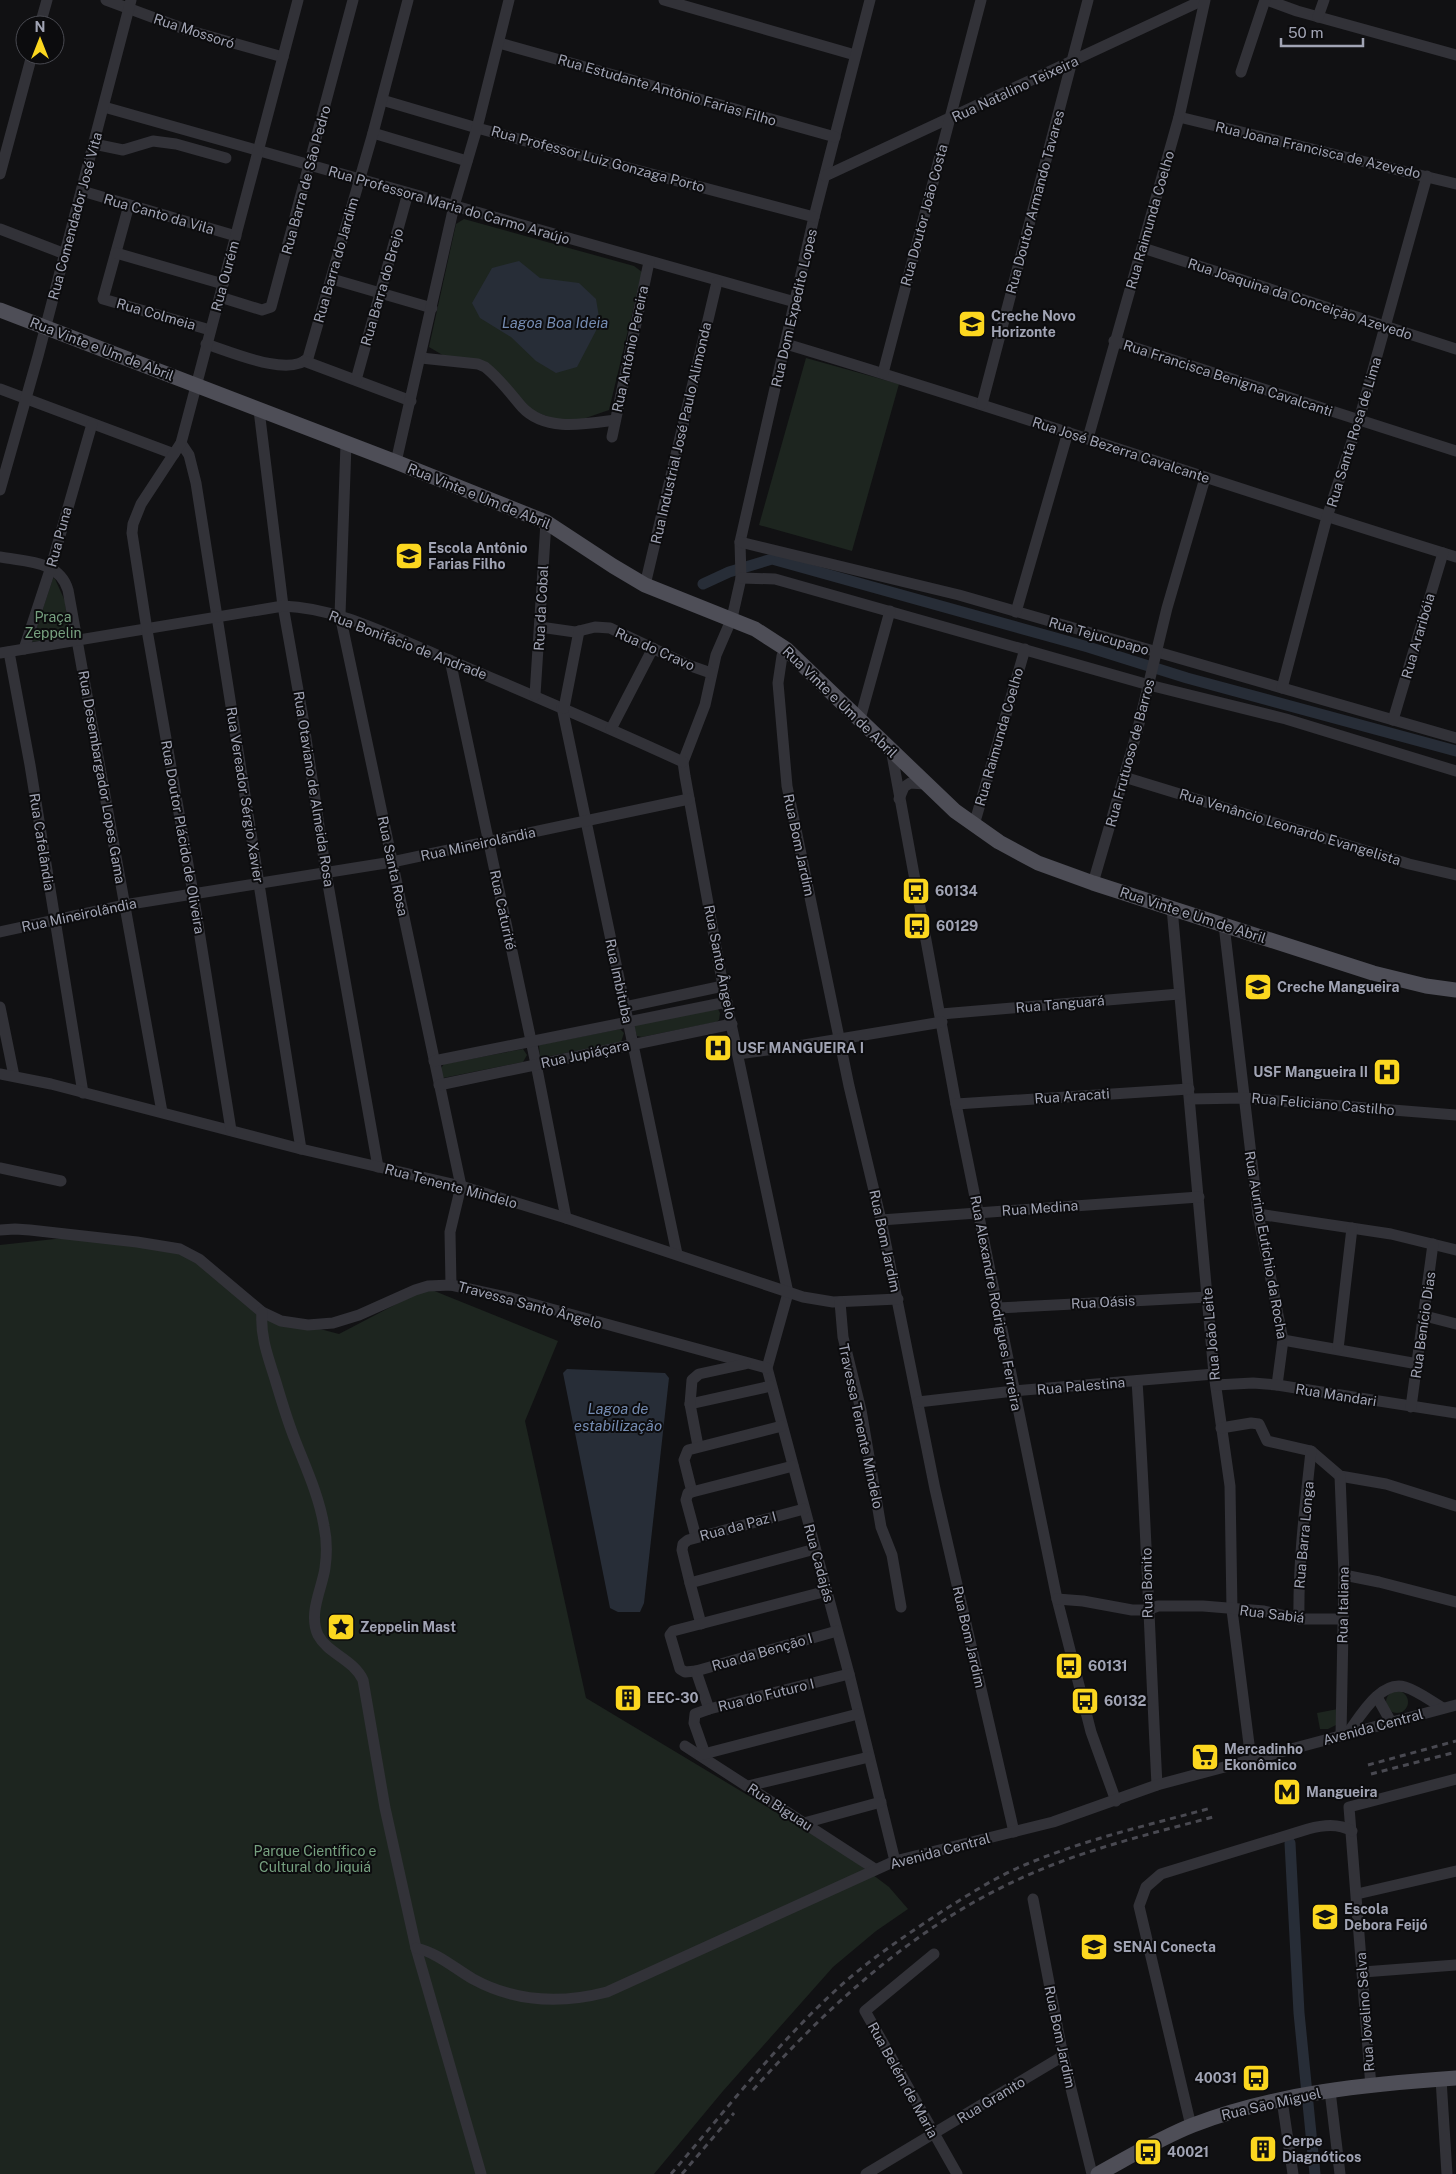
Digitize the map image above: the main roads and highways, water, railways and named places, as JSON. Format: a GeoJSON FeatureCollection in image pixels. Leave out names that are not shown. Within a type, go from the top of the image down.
{"type":"FeatureCollection","features":[{"type":"Feature","properties":{"kind":"main road","name":"Rua Vinte e Um de Abril"},"geometry":{"type":"LineString","coordinates":[[0,310],[196,384],[546,522],[612,566],[645,585],[756,628],[786,649],[925,784],[974,826],[1038,863],[1093,883],[1389,977],[1456,990]]}},
{"type":"Feature","properties":{"kind":"main road","name":"Rua São Miguel"},"geometry":{"type":"LineString","coordinates":[[1098,2174],[1139,2151],[1191,2126],[1216,2117],[1282,2100],[1330,2091],[1448,2079]]}},
{"type":"Feature","properties":{"kind":"water","name":"Lagoa Boa Ideia"},"geometry":{"type":"Polygon","coordinates":[[[519,261],[540,278],[579,283],[596,299],[600,323],[577,367],[556,373],[536,361],[511,337],[480,318],[472,303],[492,268],[519,261]]]}},
{"type":"Feature","properties":{"kind":"water","name":"Lagoa de estabilização"},"geometry":{"type":"Polygon","coordinates":[[[567,1369],[665,1373],[669,1378],[644,1603],[640,1612],[618,1612],[610,1608],[563,1373],[567,1369]]]}},
{"type":"Feature","properties":{"kind":"waterway"},"geometry":{"type":"LineString","coordinates":[[703,584],[729,572],[772,559],[1088,647],[1187,678],[1456,751]]}},
{"type":"Feature","properties":{"kind":"waterway"},"geometry":{"type":"LineString","coordinates":[[1290,1843],[1299,2013],[1315,2174]]}},
{"type":"Feature","properties":{"kind":"railway"},"geometry":{"type":"LineString","coordinates":[[1368,1765],[1456,1741]]}},
{"type":"Feature","properties":{"kind":"railway"},"geometry":{"type":"LineString","coordinates":[[1371,1774],[1456,1752]]}},
{"type":"Feature","properties":{"kind":"railway"},"geometry":{"type":"LineString","coordinates":[[671,2174],[755,2074],[799,2026],[846,1981],[916,1928],[983,1886],[1005,1874],[1049,1855],[1095,1840],[1211,1808]]}},
{"type":"Feature","properties":{"kind":"railway"},"geometry":{"type":"LineString","coordinates":[[753,2090],[811,2029],[874,1972],[941,1922],[977,1900],[1039,1870],[1088,1852],[1213,1817]]}},
{"type":"Feature","properties":{"kind":"railway"},"geometry":{"type":"LineString","coordinates":[[682,2174],[734,2113]]}},
{"type":"Feature","properties":{"kind":"place","name":"Creche Novo Horizonte"},"geometry":{"type":"Point","coordinates":[972,324]}},
{"type":"Feature","properties":{"kind":"place","name":"Escola Antônio Farias Filho"},"geometry":{"type":"Point","coordinates":[409,556]}},
{"type":"Feature","properties":{"kind":"place","name":"60134"},"geometry":{"type":"Point","coordinates":[916,891]}},
{"type":"Feature","properties":{"kind":"place","name":"60129"},"geometry":{"type":"Point","coordinates":[917,926]}},
{"type":"Feature","properties":{"kind":"place","name":"Creche Mangueira"},"geometry":{"type":"Point","coordinates":[1258,987]}},
{"type":"Feature","properties":{"kind":"place","name":"USF MANGUEIRA I"},"geometry":{"type":"Point","coordinates":[718,1048]}},
{"type":"Feature","properties":{"kind":"place","name":"USF Mangueira II"},"geometry":{"type":"Point","coordinates":[1387,1072]}},
{"type":"Feature","properties":{"kind":"place","name":"Zeppelin Mast"},"geometry":{"type":"Point","coordinates":[341,1627]}},
{"type":"Feature","properties":{"kind":"place","name":"60131"},"geometry":{"type":"Point","coordinates":[1069,1666]}},
{"type":"Feature","properties":{"kind":"place","name":"EEC-30"},"geometry":{"type":"Point","coordinates":[628,1698]}},
{"type":"Feature","properties":{"kind":"place","name":"60132"},"geometry":{"type":"Point","coordinates":[1085,1701]}},
{"type":"Feature","properties":{"kind":"place","name":"Mercadinho Ekonômico"},"geometry":{"type":"Point","coordinates":[1205,1757]}},
{"type":"Feature","properties":{"kind":"place","name":"Mangueira"},"geometry":{"type":"Point","coordinates":[1287,1792]}},
{"type":"Feature","properties":{"kind":"place","name":"Escola Debora Feijó"},"geometry":{"type":"Point","coordinates":[1325,1917]}},
{"type":"Feature","properties":{"kind":"place","name":"SENAI Conecta"},"geometry":{"type":"Point","coordinates":[1094,1947]}},
{"type":"Feature","properties":{"kind":"place","name":"40031"},"geometry":{"type":"Point","coordinates":[1256,2078]}},
{"type":"Feature","properties":{"kind":"place","name":"Cerpe Diagnóticos"},"geometry":{"type":"Point","coordinates":[1263,2149]}},
{"type":"Feature","properties":{"kind":"place","name":"40021"},"geometry":{"type":"Point","coordinates":[1148,2152]}},
{"type":"Feature","properties":{"kind":"park label","name":"Praça Zeppelin"},"geometry":{"type":"Point","coordinates":[53,626]}},
{"type":"Feature","properties":{"kind":"park label","name":"Parque Científico e Cultural do Jiquiá"},"geometry":{"type":"Point","coordinates":[315,1859]}}]}
